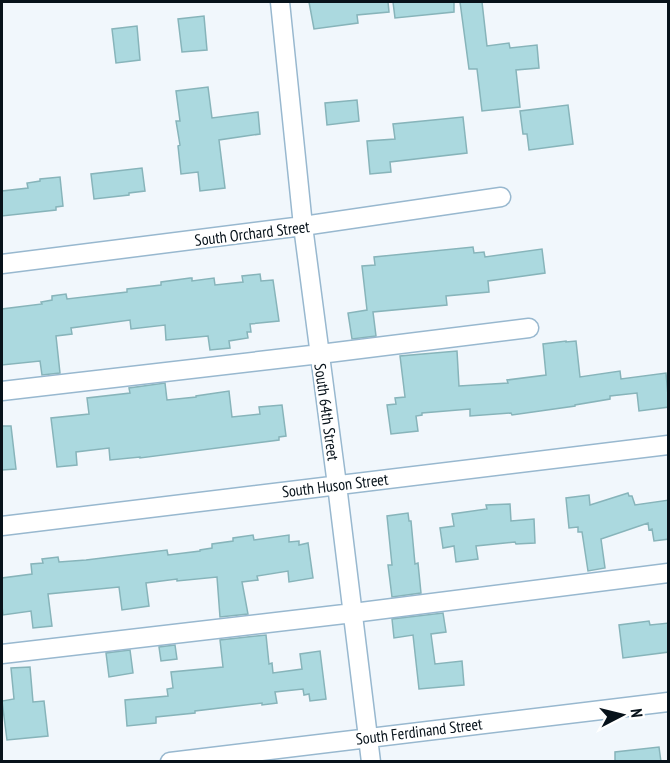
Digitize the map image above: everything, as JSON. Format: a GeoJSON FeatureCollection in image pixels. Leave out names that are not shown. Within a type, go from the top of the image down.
{"type":"FeatureCollection","features":[{"type":"Feature","properties":{"kind":"street","name":"South 64th Street"},"geometry":{"type":"LineString","coordinates":[[280,2],[303,226],[371,762]]}},
{"type":"Feature","properties":{"kind":"street","name":"South Orchard Street"},"geometry":{"type":"LineString","coordinates":[[2,264],[303,226],[501,197]]}},
{"type":"Feature","properties":{"kind":"street"},"geometry":{"type":"LineString","coordinates":[[2,391],[529,328]]}},
{"type":"Feature","properties":{"kind":"street","name":"South Huson Street"},"geometry":{"type":"LineString","coordinates":[[2,526],[669,445]]}},
{"type":"Feature","properties":{"kind":"street"},"geometry":{"type":"LineString","coordinates":[[2,654],[669,573]]}},
{"type":"Feature","properties":{"kind":"street","name":"South Ferdinand Street"},"geometry":{"type":"LineString","coordinates":[[170,762],[669,702]]}},
{"type":"Feature","properties":{"kind":"building"},"geometry":{"type":"Polygon","coordinates":[[[309,2],[388,2],[389,12],[357,15],[358,23],[314,29],[309,2]]]}},
{"type":"Feature","properties":{"kind":"building"},"geometry":{"type":"Polygon","coordinates":[[[393,2],[454,2],[454,12],[395,18],[393,2]]]}},
{"type":"Feature","properties":{"kind":"building"},"geometry":{"type":"Polygon","coordinates":[[[460,2],[482,2],[487,46],[509,43],[510,48],[537,45],[539,68],[516,70],[520,107],[482,111],[477,69],[469,69],[460,2]]]}},
{"type":"Feature","properties":{"kind":"building"},"geometry":{"type":"Polygon","coordinates":[[[204,16],[207,50],[182,52],[178,19],[204,16]]]}},
{"type":"Feature","properties":{"kind":"building"},"geometry":{"type":"Polygon","coordinates":[[[137,26],[140,60],[116,63],[112,29],[137,26]]]}},
{"type":"Feature","properties":{"kind":"building"},"geometry":{"type":"Polygon","coordinates":[[[208,87],[212,118],[258,112],[260,134],[219,140],[225,188],[200,191],[198,172],[181,174],[176,121],[180,121],[176,91],[208,87]]]}},
{"type":"Feature","properties":{"kind":"building"},"geometry":{"type":"Polygon","coordinates":[[[357,100],[359,121],[327,125],[325,103],[357,100]]]}},
{"type":"Feature","properties":{"kind":"building"},"geometry":{"type":"Polygon","coordinates":[[[568,105],[573,144],[529,150],[527,134],[523,134],[520,111],[568,105]]]}},
{"type":"Feature","properties":{"kind":"building"},"geometry":{"type":"Polygon","coordinates":[[[463,117],[467,153],[390,162],[391,172],[370,174],[367,141],[395,139],[393,124],[463,117]]]}},
{"type":"Feature","properties":{"kind":"building"},"geometry":{"type":"Polygon","coordinates":[[[142,168],[145,191],[94,199],[91,174],[142,168]]]}},
{"type":"Feature","properties":{"kind":"building"},"geometry":{"type":"Polygon","coordinates":[[[60,177],[63,206],[56,207],[56,210],[2,216],[2,191],[28,188],[27,183],[60,177]]]}},
{"type":"Feature","properties":{"kind":"building"},"geometry":{"type":"Polygon","coordinates":[[[473,247],[474,253],[484,252],[485,257],[542,249],[545,273],[488,281],[489,292],[446,296],[447,305],[373,312],[376,336],[352,339],[348,313],[367,310],[362,266],[375,265],[374,257],[473,247]]]}},
{"type":"Feature","properties":{"kind":"building"},"geometry":{"type":"Polygon","coordinates":[[[260,274],[261,281],[273,280],[279,321],[250,324],[251,332],[247,332],[248,338],[229,341],[230,348],[210,350],[208,336],[166,340],[165,325],[131,329],[130,320],[71,328],[72,334],[56,336],[60,373],[42,375],[40,361],[2,365],[2,309],[42,304],[41,302],[52,300],[52,296],[66,294],[67,299],[127,292],[127,289],[161,285],[161,282],[190,278],[192,281],[214,278],[215,285],[243,282],[242,276],[260,274]]]}},
{"type":"Feature","properties":{"kind":"building"},"geometry":{"type":"Polygon","coordinates":[[[576,341],[580,377],[620,371],[621,379],[666,373],[669,407],[639,411],[637,393],[610,396],[610,399],[575,406],[512,415],[511,413],[470,416],[470,409],[422,413],[416,416],[418,431],[391,434],[387,405],[396,404],[395,398],[405,397],[400,356],[457,351],[459,386],[508,383],[507,380],[546,375],[543,344],[576,341]]]}},
{"type":"Feature","properties":{"kind":"building"},"geometry":{"type":"Polygon","coordinates":[[[165,383],[167,400],[229,391],[232,417],[260,414],[259,407],[282,405],[286,436],[279,437],[279,440],[140,458],[110,460],[109,448],[76,452],[77,465],[57,467],[51,418],[89,414],[87,398],[130,393],[129,388],[165,383]]]}},
{"type":"Feature","properties":{"kind":"building"},"geometry":{"type":"Polygon","coordinates":[[[2,426],[11,426],[16,469],[2,470],[2,426]]]}},
{"type":"Feature","properties":{"kind":"building"},"geometry":{"type":"Polygon","coordinates":[[[628,493],[632,496],[635,505],[669,500],[669,539],[654,541],[652,529],[649,530],[648,523],[601,539],[605,568],[588,571],[582,532],[578,532],[578,527],[569,528],[566,498],[589,495],[590,505],[628,493]]]}},
{"type":"Feature","properties":{"kind":"building"},"geometry":{"type":"Polygon","coordinates":[[[510,504],[511,521],[534,519],[535,543],[516,544],[515,542],[476,546],[478,559],[456,562],[454,546],[443,548],[440,528],[454,526],[452,514],[487,509],[486,505],[510,504]]]}},
{"type":"Feature","properties":{"kind":"building"},"geometry":{"type":"Polygon","coordinates":[[[408,513],[409,521],[411,521],[415,564],[418,563],[421,593],[392,597],[388,565],[392,565],[387,516],[408,513]]]}},
{"type":"Feature","properties":{"kind":"building"},"geometry":{"type":"Polygon","coordinates":[[[253,535],[254,540],[289,535],[289,542],[299,541],[299,545],[308,543],[313,578],[289,582],[288,571],[257,576],[258,580],[242,582],[248,614],[220,617],[217,577],[146,583],[149,606],[122,610],[119,587],[48,594],[52,626],[33,628],[31,611],[3,615],[2,578],[32,574],[31,564],[43,563],[42,559],[58,557],[59,562],[167,550],[168,555],[200,551],[212,548],[212,544],[253,535]]]}},
{"type":"Feature","properties":{"kind":"building"},"geometry":{"type":"Polygon","coordinates":[[[443,613],[446,632],[431,634],[435,664],[462,661],[464,685],[419,689],[413,635],[394,638],[392,619],[443,613]]]}},
{"type":"Feature","properties":{"kind":"building"},"geometry":{"type":"Polygon","coordinates":[[[649,621],[650,625],[669,623],[669,652],[623,658],[619,625],[649,621]]]}},
{"type":"Feature","properties":{"kind":"building"},"geometry":{"type":"Polygon","coordinates":[[[266,635],[269,664],[272,663],[273,673],[302,669],[300,654],[320,651],[326,699],[310,701],[309,694],[304,695],[303,689],[275,692],[277,703],[195,711],[195,713],[156,717],[156,723],[127,726],[125,700],[168,696],[167,689],[173,688],[171,672],[223,667],[220,640],[266,635]]]}},
{"type":"Feature","properties":{"kind":"building"},"geometry":{"type":"Polygon","coordinates":[[[175,645],[177,659],[161,661],[159,647],[175,645]]]}},
{"type":"Feature","properties":{"kind":"building"},"geometry":{"type":"Polygon","coordinates":[[[130,650],[133,673],[109,677],[106,653],[130,650]]]}},
{"type":"Feature","properties":{"kind":"building"},"geometry":{"type":"Polygon","coordinates":[[[30,667],[33,702],[44,701],[48,736],[7,740],[2,701],[14,699],[11,668],[30,667]]]}},
{"type":"Feature","properties":{"kind":"building"},"geometry":{"type":"Polygon","coordinates":[[[659,747],[661,762],[615,762],[615,752],[659,747]]]}}]}
